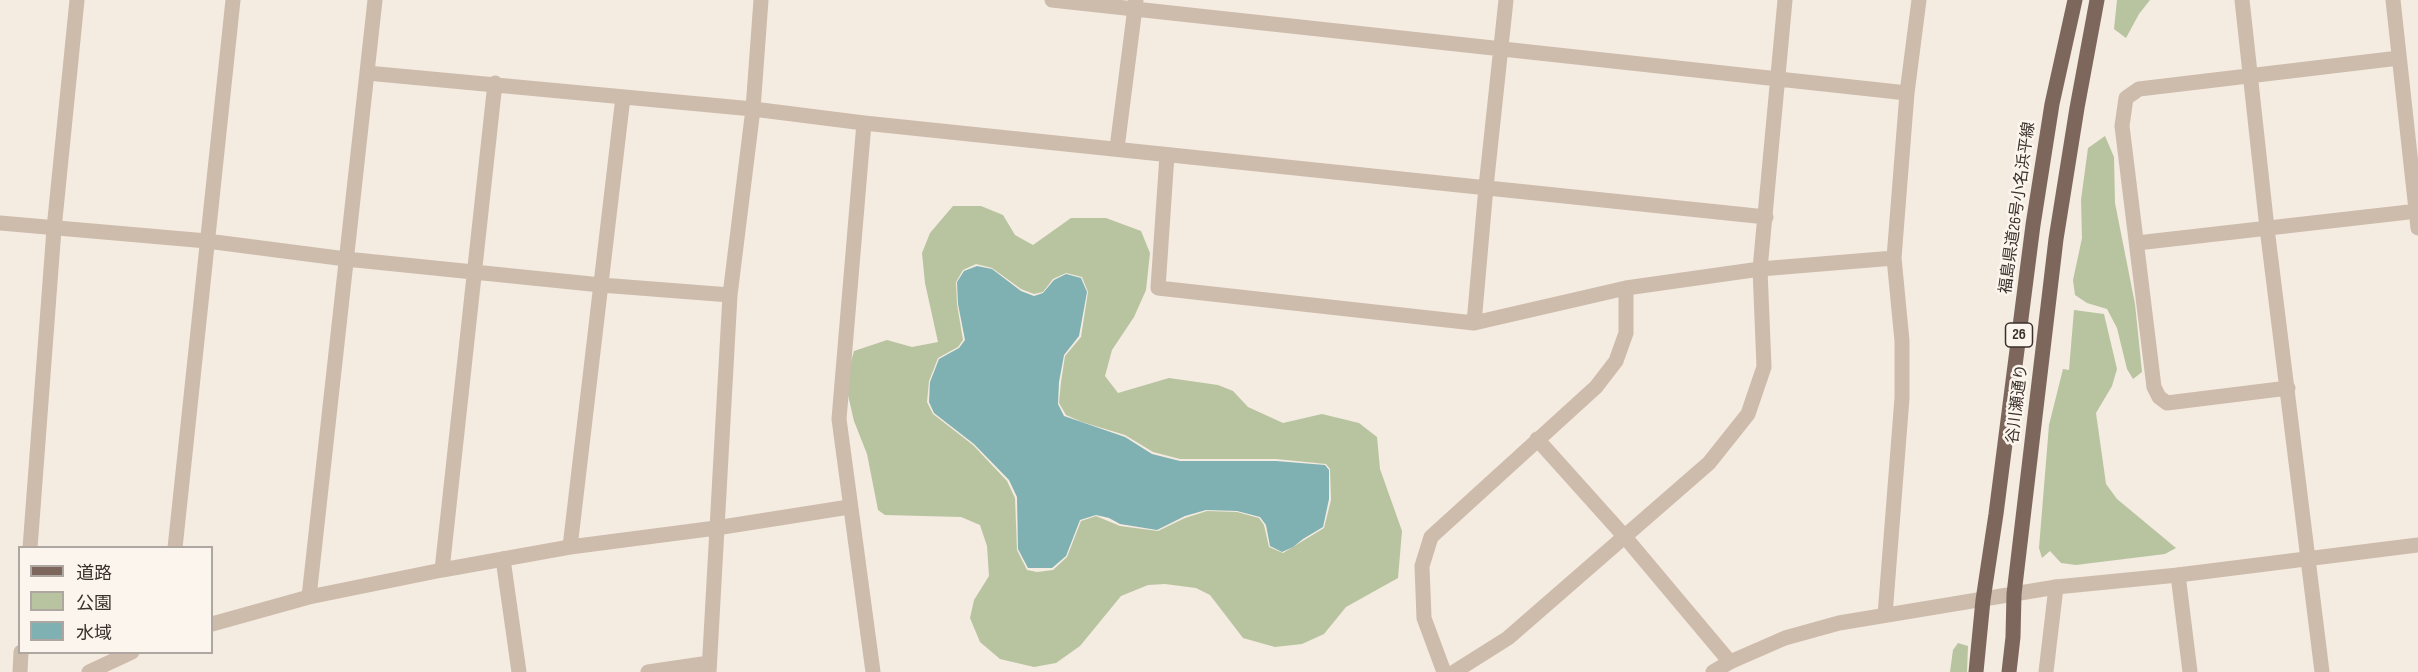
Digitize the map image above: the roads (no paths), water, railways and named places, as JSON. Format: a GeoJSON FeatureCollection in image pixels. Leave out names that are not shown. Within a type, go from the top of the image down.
{"type":"FeatureCollection","features":[{"type":"Feature","properties":{"kind":"main road","name":"福島県道26号小名浜平線"},"geometry":{"type":"LineString","coordinates":[[1976,672],[1983,600],[2032,225],[2052,104],[2074,0]]}},
{"type":"Feature","properties":{"kind":"main road","name":"谷川瀬通り"},"geometry":{"type":"LineString","coordinates":[[2009,672],[2014,594],[2056,239],[2097,0]]}},
{"type":"Feature","properties":{"kind":"street"},"geometry":{"type":"LineString","coordinates":[[30,546],[54,229],[77,0]]}},
{"type":"Feature","properties":{"kind":"street"},"geometry":{"type":"LineString","coordinates":[[175,546],[233,0]]}},
{"type":"Feature","properties":{"kind":"street"},"geometry":{"type":"LineString","coordinates":[[309,597],[375,0]]}},
{"type":"Feature","properties":{"kind":"street"},"geometry":{"type":"LineString","coordinates":[[648,672],[709,667],[730,295],[753,109],[761,0]]}},
{"type":"Feature","properties":{"kind":"street"},"geometry":{"type":"LineString","coordinates":[[1052,0],[1135,4],[1503,49],[1907,93]]}},
{"type":"Feature","properties":{"kind":"street"},"geometry":{"type":"LineString","coordinates":[[1474,323],[1486,187],[1503,49],[1506,0]]}},
{"type":"Feature","properties":{"kind":"street"},"geometry":{"type":"LineString","coordinates":[[1454,672],[1508,638],[1625,537],[1709,463],[1748,414],[1764,367],[1760,269],[1785,0]]}},
{"type":"Feature","properties":{"kind":"street"},"geometry":{"type":"LineString","coordinates":[[1885,615],[1902,398],[1902,341],[1894,258],[1907,93],[1919,0]]}},
{"type":"Feature","properties":{"kind":"street"},"geometry":{"type":"LineString","coordinates":[[2242,0],[2267,228],[2322,672]]}},
{"type":"Feature","properties":{"kind":"street"},"geometry":{"type":"LineString","coordinates":[[2392,0],[2418,228]]}},
{"type":"Feature","properties":{"kind":"street"},"geometry":{"type":"LineString","coordinates":[[1117,148],[1135,4]]}},
{"type":"Feature","properties":{"kind":"street"},"geometry":{"type":"LineString","coordinates":[[2288,388],[2167,403],[2159,397],[2154,387],[2122,126],[2126,98],[2139,89],[2399,58]]}},
{"type":"Feature","properties":{"kind":"street"},"geometry":{"type":"LineString","coordinates":[[367,73],[495,83],[753,109],[864,123],[1766,217]]}},
{"type":"Feature","properties":{"kind":"street"},"geometry":{"type":"LineString","coordinates":[[442,570],[495,83]]}},
{"type":"Feature","properties":{"kind":"street"},"geometry":{"type":"LineString","coordinates":[[570,547],[623,97]]}},
{"type":"Feature","properties":{"kind":"street"},"geometry":{"type":"LineString","coordinates":[[864,123],[838,418],[873,672]]}},
{"type":"Feature","properties":{"kind":"street"},"geometry":{"type":"LineString","coordinates":[[1167,155],[1158,288],[1474,323],[1626,288],[1760,269],[1894,258]]}},
{"type":"Feature","properties":{"kind":"street"},"geometry":{"type":"LineString","coordinates":[[2137,243],[2417,211]]}},
{"type":"Feature","properties":{"kind":"street"},"geometry":{"type":"LineString","coordinates":[[0,223],[207,241],[346,259],[601,285],[730,295]]}},
{"type":"Feature","properties":{"kind":"street"},"geometry":{"type":"LineString","coordinates":[[1444,672],[1424,618],[1422,566],[1431,537],[1596,387],[1616,361],[1626,333],[1626,288]]}},
{"type":"Feature","properties":{"kind":"street"},"geometry":{"type":"LineString","coordinates":[[1537,439],[1625,537],[1730,662]]}},
{"type":"Feature","properties":{"kind":"street"},"geometry":{"type":"LineString","coordinates":[[213,624],[309,597],[442,570],[570,547],[716,528],[849,507]]}},
{"type":"Feature","properties":{"kind":"street"},"geometry":{"type":"LineString","coordinates":[[1713,672],[1785,638],[1839,623],[2056,587],[2178,575],[2418,545]]}},
{"type":"Feature","properties":{"kind":"street"},"geometry":{"type":"LineString","coordinates":[[503,559],[519,672]]}},
{"type":"Feature","properties":{"kind":"street"},"geometry":{"type":"LineString","coordinates":[[2178,575],[2190,672]]}},
{"type":"Feature","properties":{"kind":"street"},"geometry":{"type":"LineString","coordinates":[[2046,672],[2056,587]]}},
{"type":"Feature","properties":{"kind":"street"},"geometry":{"type":"LineString","coordinates":[[20,672],[21,654]]}},
{"type":"Feature","properties":{"kind":"street"},"geometry":{"type":"LineString","coordinates":[[89,672],[128,654]]}},
{"type":"Feature","properties":{"kind":"water"},"geometry":{"type":"Polygon","coordinates":[[[977,266],[992,269],[1021,291],[1034,296],[1043,293],[1054,280],[1066,274],[1081,278],[1087,292],[1079,336],[1064,355],[1059,382],[1058,404],[1064,416],[1125,437],[1152,454],[1180,461],[1276,461],[1325,465],[1329,470],[1329,499],[1323,527],[1282,552],[1270,546],[1266,525],[1260,517],[1237,511],[1206,510],[1185,516],[1157,530],[1120,524],[1096,515],[1080,520],[1066,556],[1052,568],[1028,568],[1018,549],[1017,497],[1009,480],[974,444],[934,413],[929,402],[930,382],[939,359],[959,348],[965,340],[958,304],[957,282],[964,271],[977,266]]]}}]}
